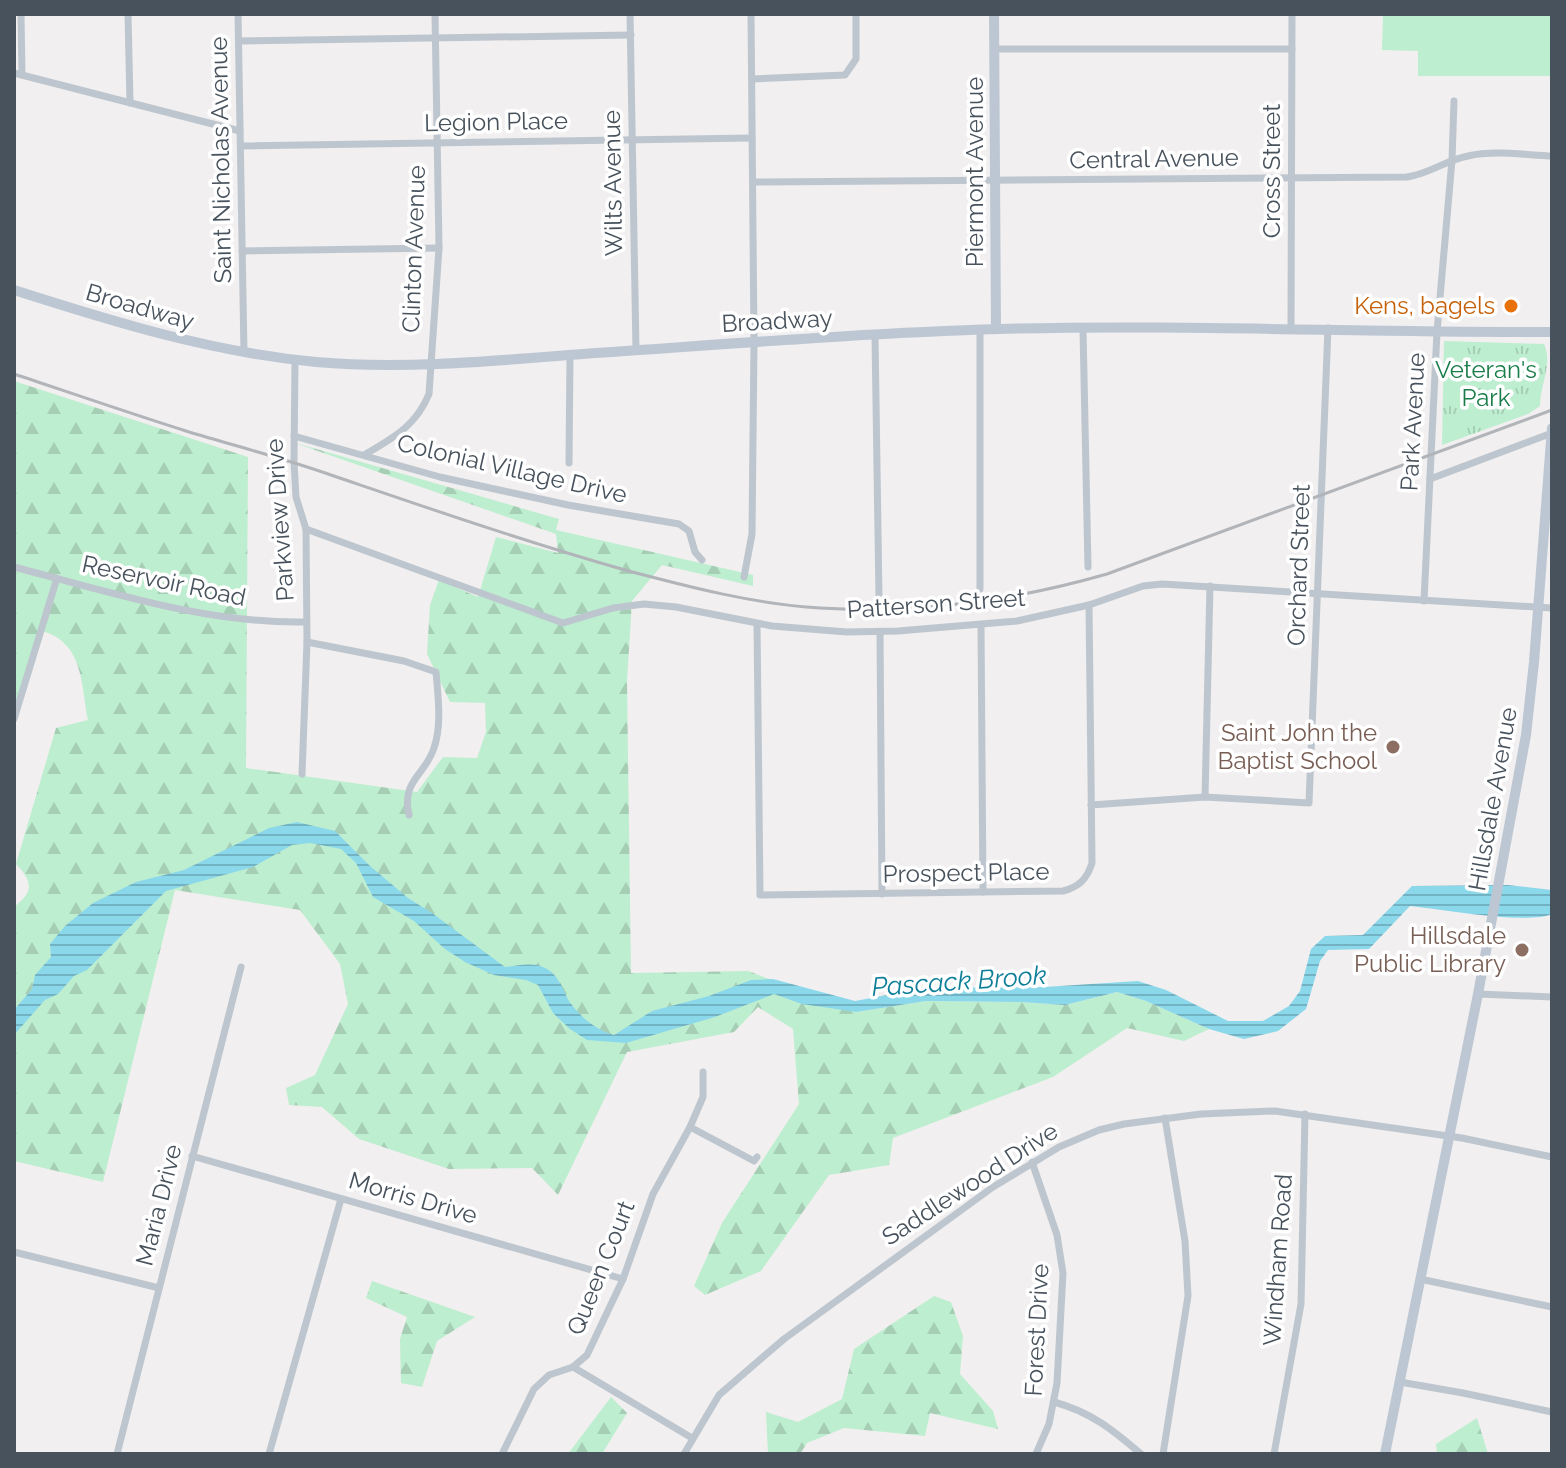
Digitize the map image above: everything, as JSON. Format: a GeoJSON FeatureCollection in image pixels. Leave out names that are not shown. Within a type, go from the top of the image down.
{"type":"FeatureCollection","features":[{"type":"Feature","properties":{"kind":"street"},"geometry":{"type":"LineString","coordinates":[[21,14],[18,74],[240,131]]}},
{"type":"Feature","properties":{"kind":"street"},"geometry":{"type":"LineString","coordinates":[[128,14],[130,103]]}},
{"type":"Feature","properties":{"kind":"street","name":"Saint Nicholas Avenue"},"geometry":{"type":"LineString","coordinates":[[238,14],[244,353]]}},
{"type":"Feature","properties":{"kind":"street","name":"Clinton Avenue"},"geometry":{"type":"LineString","coordinates":[[364,455],[394,438],[420,415],[429,394],[439,248],[435,14]]}},
{"type":"Feature","properties":{"kind":"street","name":"Wilts Avenue"},"geometry":{"type":"LineString","coordinates":[[630,14],[636,350]]}},
{"type":"Feature","properties":{"kind":"street"},"geometry":{"type":"LineString","coordinates":[[744,577],[752,534],[751,14]]}},
{"type":"Feature","properties":{"kind":"street"},"geometry":{"type":"LineString","coordinates":[[752,79],[845,75],[856,59],[856,14]]}},
{"type":"Feature","properties":{"kind":"street","name":"Piermont Avenue"},"geometry":{"type":"LineString","coordinates":[[994,14],[996,329]]}},
{"type":"Feature","properties":{"kind":"street","name":"Cross Street"},"geometry":{"type":"LineString","coordinates":[[1291,328],[1292,14]]}},
{"type":"Feature","properties":{"kind":"street"},"geometry":{"type":"LineString","coordinates":[[239,41],[631,35]]}},
{"type":"Feature","properties":{"kind":"street"},"geometry":{"type":"LineString","coordinates":[[994,49],[1292,49]]}},
{"type":"Feature","properties":{"kind":"street","name":"Park Avenue"},"geometry":{"type":"LineString","coordinates":[[1424,601],[1437,332],[1454,101]]}},
{"type":"Feature","properties":{"kind":"street","name":"Legion Place"},"geometry":{"type":"LineString","coordinates":[[241,146],[752,138]]}},
{"type":"Feature","properties":{"kind":"street","name":"Central Avenue"},"geometry":{"type":"LineString","coordinates":[[753,182],[1407,177],[1431,171],[1452,160],[1480,154],[1552,156]]}},
{"type":"Feature","properties":{"kind":"street"},"geometry":{"type":"LineString","coordinates":[[242,251],[439,248]]}},
{"type":"Feature","properties":{"kind":"street","name":"Broadway"},"geometry":{"type":"LineString","coordinates":[[14,290],[153,333],[244,353],[350,364],[429,365],[996,329],[1328,328],[1552,332]]}},
{"type":"Feature","properties":{"kind":"street","name":"Orchard Street"},"geometry":{"type":"LineString","coordinates":[[1205,797],[1309,803],[1328,328]]}},
{"type":"Feature","properties":{"kind":"street"},"geometry":{"type":"LineString","coordinates":[[1083,329],[1088,567]]}},
{"type":"Feature","properties":{"kind":"street"},"geometry":{"type":"LineString","coordinates":[[980,331],[980,589]]}},
{"type":"Feature","properties":{"kind":"street"},"geometry":{"type":"LineString","coordinates":[[875,336],[879,598]]}},
{"type":"Feature","properties":{"kind":"street"},"geometry":{"type":"LineString","coordinates":[[569,463],[570,355]]}},
{"type":"Feature","properties":{"kind":"street","name":"Parkview Drive"},"geometry":{"type":"LineString","coordinates":[[295,359],[296,497],[306,529],[307,642],[302,774]]}},
{"type":"Feature","properties":{"kind":"street"},"geometry":{"type":"LineString","coordinates":[[1430,479],[1552,430]]}},
{"type":"Feature","properties":{"kind":"street","name":"Hillsdale Avenue"},"geometry":{"type":"LineString","coordinates":[[1385,1454],[1493,919],[1529,713],[1552,430]]}},
{"type":"Feature","properties":{"kind":"street","name":"Colonial Village Drive"},"geometry":{"type":"LineString","coordinates":[[294,436],[454,480],[568,505],[679,524],[689,531],[695,552],[702,560]]}},
{"type":"Feature","properties":{"kind":"street","name":"Patterson Street"},"geometry":{"type":"LineString","coordinates":[[306,529],[563,623],[613,608],[644,604],[809,630],[880,632],[981,626],[1041,617],[1089,605],[1143,586],[1210,586],[1552,608]]}},
{"type":"Feature","properties":{"kind":"street","name":"Reservoir Road"},"geometry":{"type":"LineString","coordinates":[[14,567],[217,617],[275,623],[306,622]]}},
{"type":"Feature","properties":{"kind":"street"},"geometry":{"type":"LineString","coordinates":[[14,719],[57,578]]}},
{"type":"Feature","properties":{"kind":"street"},"geometry":{"type":"LineString","coordinates":[[1091,805],[1205,797],[1210,586]]}},
{"type":"Feature","properties":{"kind":"street","name":"Prospect Place"},"geometry":{"type":"LineString","coordinates":[[757,624],[760,895],[1063,891],[1079,884],[1092,863],[1089,605]]}},
{"type":"Feature","properties":{"kind":"street"},"geometry":{"type":"LineString","coordinates":[[981,626],[983,892]]}},
{"type":"Feature","properties":{"kind":"street"},"geometry":{"type":"LineString","coordinates":[[880,632],[882,894]]}},
{"type":"Feature","properties":{"kind":"street"},"geometry":{"type":"LineString","coordinates":[[307,642],[404,661],[436,672],[437,739],[431,758],[408,789],[406,802],[409,815]]}},
{"type":"Feature","properties":{"kind":"street","name":"Maria Drive"},"geometry":{"type":"LineString","coordinates":[[117,1454],[241,967]]}},
{"type":"Feature","properties":{"kind":"street"},"geometry":{"type":"LineString","coordinates":[[1478,994],[1552,997]]}},
{"type":"Feature","properties":{"kind":"street","name":"Queen Court"},"geometry":{"type":"LineString","coordinates":[[502,1454],[534,1389],[549,1375],[573,1367],[587,1355],[623,1279],[653,1194],[703,1097],[703,1072]]}},
{"type":"Feature","properties":{"kind":"street","name":"Saddlewood Drive"},"geometry":{"type":"LineString","coordinates":[[684,1454],[715,1401],[746,1370],[946,1220],[1032,1162],[1099,1130],[1225,1111],[1305,1114],[1449,1136],[1552,1157]]}},
{"type":"Feature","properties":{"kind":"street","name":"Windham Road"},"geometry":{"type":"LineString","coordinates":[[1274,1454],[1301,1304],[1305,1114]]}},
{"type":"Feature","properties":{"kind":"street"},"geometry":{"type":"LineString","coordinates":[[1163,1454],[1188,1296],[1185,1241],[1165,1118]]}},
{"type":"Feature","properties":{"kind":"street"},"geometry":{"type":"LineString","coordinates":[[690,1127],[754,1161],[757,1157]]}},
{"type":"Feature","properties":{"kind":"street","name":"Morris Drive"},"geometry":{"type":"LineString","coordinates":[[192,1156],[623,1279]]}},
{"type":"Feature","properties":{"kind":"street","name":"Forest Drive"},"geometry":{"type":"LineString","coordinates":[[1032,1162],[1062,1255],[1063,1273],[1054,1402],[1036,1454]]}},
{"type":"Feature","properties":{"kind":"street"},"geometry":{"type":"LineString","coordinates":[[269,1454],[341,1199]]}},
{"type":"Feature","properties":{"kind":"street"},"geometry":{"type":"LineString","coordinates":[[14,1252],[159,1288]]}},
{"type":"Feature","properties":{"kind":"street"},"geometry":{"type":"LineString","coordinates":[[1420,1279],[1552,1307]]}},
{"type":"Feature","properties":{"kind":"street"},"geometry":{"type":"LineString","coordinates":[[573,1367],[692,1438]]}},
{"type":"Feature","properties":{"kind":"street"},"geometry":{"type":"LineString","coordinates":[[1400,1382],[1552,1412]]}},
{"type":"Feature","properties":{"kind":"street"},"geometry":{"type":"LineString","coordinates":[[1054,1402],[1103,1421],[1141,1454]]}},
{"type":"Feature","properties":{"kind":"green space"},"geometry":{"type":"Polygon","coordinates":[[[1383,14],[1552,14],[1552,76],[1418,76],[1418,51],[1382,50],[1383,14]]]}},
{"type":"Feature","properties":{"kind":"green space","name":"Veteran's Park"},"geometry":{"type":"Polygon","coordinates":[[[1444,341],[1544,344],[1547,366],[1540,406],[1528,414],[1442,445],[1444,341]]]}},
{"type":"Feature","properties":{"kind":"green space"},"geometry":{"type":"Polygon","coordinates":[[[14,381],[248,457],[246,768],[417,792],[443,757],[477,758],[486,732],[485,703],[450,702],[427,654],[430,605],[439,580],[478,597],[496,537],[558,553],[556,534],[292,442],[559,519],[556,530],[753,575],[753,586],[662,565],[632,601],[627,681],[631,973],[748,971],[856,1012],[926,1001],[1065,1005],[1117,992],[1146,1001],[1209,1029],[1184,1041],[1127,1028],[1053,1077],[893,1138],[889,1165],[829,1175],[761,1271],[705,1295],[694,1286],[722,1223],[799,1104],[793,1029],[758,1007],[734,1032],[627,1052],[558,1195],[532,1168],[449,1169],[359,1139],[322,1107],[289,1105],[286,1088],[315,1075],[348,1004],[340,964],[300,910],[175,890],[103,1182],[14,1161],[14,907],[29,887],[26,876],[16,864],[56,728],[88,720],[73,655],[56,637],[42,631],[14,719],[14,381]]]}},
{"type":"Feature","properties":{"kind":"green space"},"geometry":{"type":"Polygon","coordinates":[[[372,1281],[475,1317],[437,1341],[422,1387],[401,1383],[400,1339],[407,1317],[366,1298],[372,1281]]]}},
{"type":"Feature","properties":{"kind":"green space"},"geometry":{"type":"Polygon","coordinates":[[[934,1296],[951,1302],[963,1336],[960,1374],[993,1411],[998,1429],[930,1413],[925,1436],[844,1428],[807,1443],[800,1454],[768,1454],[766,1412],[798,1422],[842,1399],[854,1349],[934,1296]]]}},
{"type":"Feature","properties":{"kind":"green space"},"geometry":{"type":"Polygon","coordinates":[[[611,1397],[627,1413],[602,1454],[568,1454],[611,1397]]]}},
{"type":"Feature","properties":{"kind":"green space"},"geometry":{"type":"Polygon","coordinates":[[[1477,1418],[1488,1454],[1437,1454],[1436,1444],[1477,1418]]]}},
{"type":"Feature","properties":{"kind":"water"},"geometry":{"type":"Polygon","coordinates":[[[297,822],[335,831],[408,898],[505,967],[534,965],[548,970],[556,977],[578,1012],[595,1026],[614,1035],[652,1011],[709,996],[751,980],[773,979],[855,1001],[924,988],[1044,987],[1138,981],[1166,990],[1228,1021],[1263,1021],[1289,1006],[1300,991],[1311,949],[1325,936],[1363,935],[1412,886],[1508,885],[1552,890],[1552,914],[1504,917],[1410,906],[1369,949],[1328,950],[1320,961],[1306,1009],[1278,1031],[1244,1039],[1209,1029],[1146,1001],[1117,992],[1065,1005],[926,1001],[856,1012],[802,1004],[774,994],[715,1017],[626,1043],[587,1040],[553,1013],[538,985],[494,975],[465,962],[414,921],[373,897],[356,863],[341,849],[310,843],[292,845],[253,867],[166,891],[87,970],[74,976],[58,994],[45,1000],[14,1035],[14,1010],[32,989],[35,975],[51,957],[50,944],[65,926],[93,903],[136,882],[184,870],[269,828],[297,822]]]}},
{"type":"Feature","properties":{"kind":"railway"},"geometry":{"type":"LineString","coordinates":[[14,374],[625,570],[746,599],[795,606],[857,609],[929,607],[1001,598],[1107,574],[1552,410]]}},
{"type":"Feature","properties":{"kind":"place","name":"Kens, bagels"},"geometry":{"type":"Point","coordinates":[1511,306]}},
{"type":"Feature","properties":{"kind":"place","name":"Saint John the Baptist School"},"geometry":{"type":"Point","coordinates":[1393,747]}},
{"type":"Feature","properties":{"kind":"place","name":"Hillsdale Public Library"},"geometry":{"type":"Point","coordinates":[1522,950]}},
{"type":"Feature","properties":{"kind":"water label","name":"Pascack Brook"},"geometry":{"type":"Point","coordinates":[959,981]}}]}
